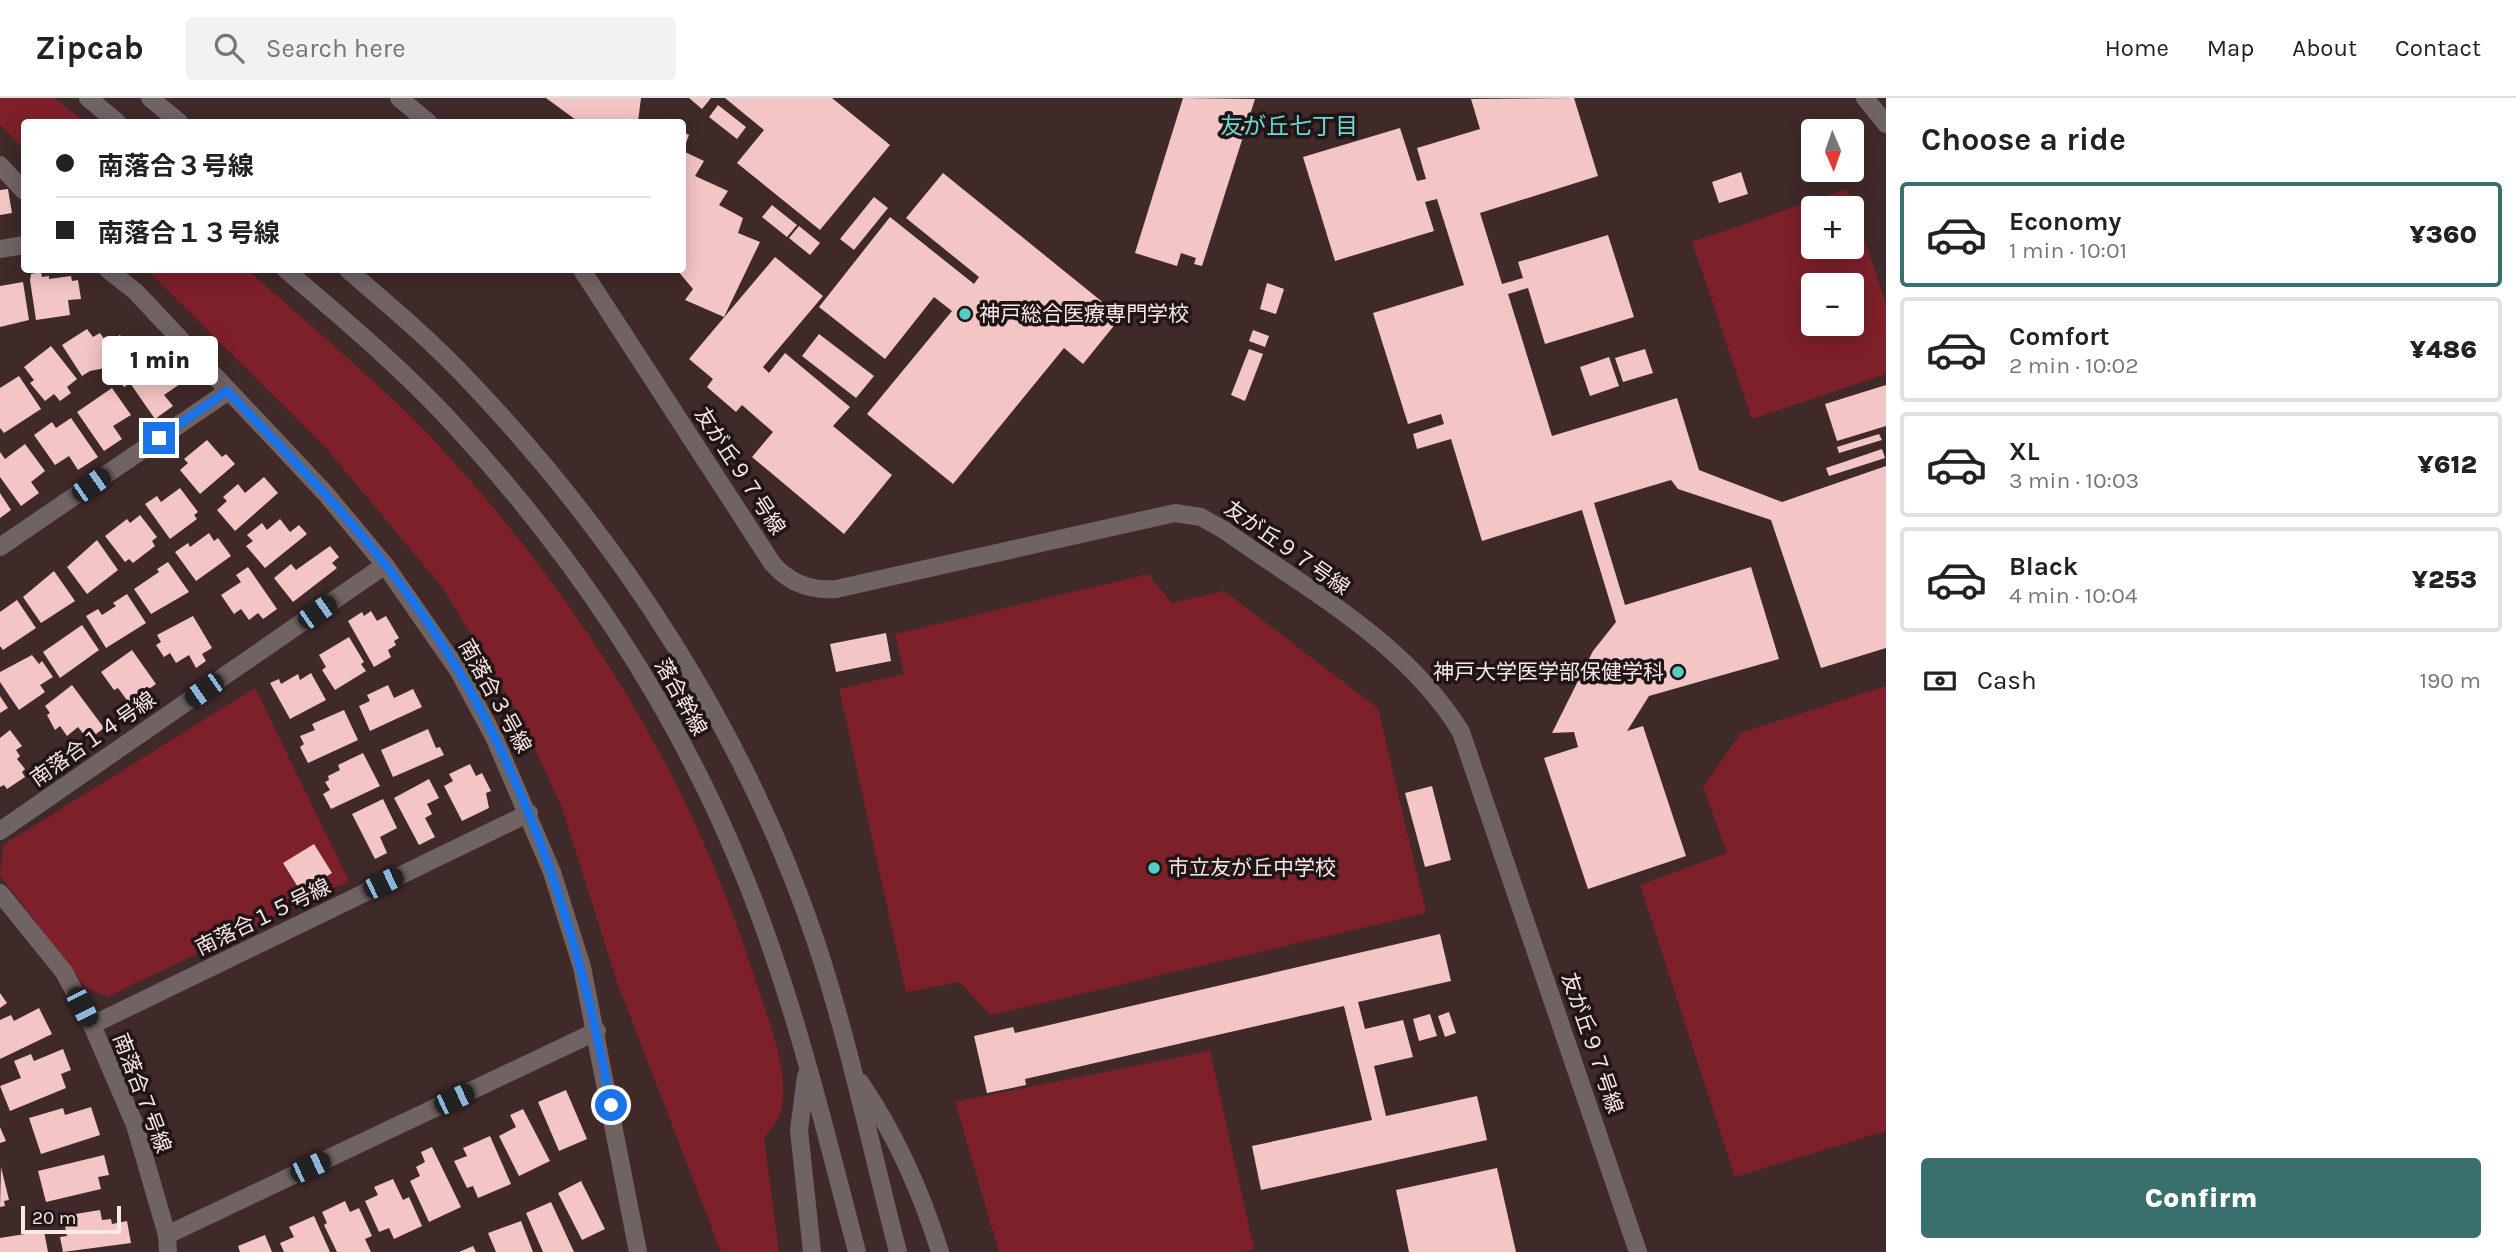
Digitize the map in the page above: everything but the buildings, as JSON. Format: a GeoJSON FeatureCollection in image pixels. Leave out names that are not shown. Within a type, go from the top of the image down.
{"type":"FeatureCollection","features":[{"type":"Feature","properties":{"kind":"street"},"geometry":{"type":"LineString","coordinates":[[88,98],[113,119]]}},
{"type":"Feature","properties":{"kind":"street"},"geometry":{"type":"LineString","coordinates":[[150,98],[175,119]]}},
{"type":"Feature","properties":{"kind":"street"},"geometry":{"type":"LineString","coordinates":[[399,98],[424,119]]}},
{"type":"Feature","properties":{"kind":"street"},"geometry":{"type":"LineString","coordinates":[[1865,98],[1886,124]]}},
{"type":"Feature","properties":{"kind":"street"},"geometry":{"type":"LineString","coordinates":[[0,164],[21,188]]}},
{"type":"Feature","properties":{"kind":"street"},"geometry":{"type":"LineString","coordinates":[[0,249],[21,246]]}},
{"type":"Feature","properties":{"kind":"street","name":"南落合３号線"},"geometry":{"type":"LineString","coordinates":[[112,273],[135,292],[326,494],[385,565],[458,670],[529,813],[552,872],[582,967],[597,1031],[638,1252]]}},
{"type":"Feature","properties":{"kind":"street","name":"落合幹線"},"geometry":{"type":"LineString","coordinates":[[289,273],[377,349],[455,426],[539,523],[608,618],[683,745],[724,828],[771,948],[807,1066],[857,1252]]}},
{"type":"Feature","properties":{"kind":"street","name":"落合幹線"},"geometry":{"type":"LineString","coordinates":[[351,273],[412,325],[504,419],[583,513],[665,629],[764,811],[815,940],[898,1252]]}},
{"type":"Feature","properties":{"kind":"street","name":"友が丘９７号線"},"geometry":{"type":"LineString","coordinates":[[584,273],[772,563],[798,584],[822,590],[836,589],[1175,513],[1201,517],[1224,530],[1387,645],[1412,668],[1433,691],[1461,732],[1638,1252]]}},
{"type":"Feature","properties":{"kind":"street"},"geometry":{"type":"LineString","coordinates":[[0,547],[227,391]]}},
{"type":"Feature","properties":{"kind":"street","name":"南落合１４号線"},"geometry":{"type":"LineString","coordinates":[[0,831],[385,565]]}},
{"type":"Feature","properties":{"kind":"street","name":"南落合１５号線"},"geometry":{"type":"LineString","coordinates":[[92,1025],[529,813]]}},
{"type":"Feature","properties":{"kind":"street","name":"南落合７号線"},"geometry":{"type":"LineString","coordinates":[[0,893],[64,972],[92,1025],[135,1125],[167,1244]]}},
{"type":"Feature","properties":{"kind":"street"},"geometry":{"type":"LineString","coordinates":[[167,1244],[597,1031]]}},
{"type":"Feature","properties":{"kind":"street"},"geometry":{"type":"LineString","coordinates":[[807,1066],[799,1130],[812,1252]]}},
{"type":"Feature","properties":{"kind":"street"},"geometry":{"type":"LineString","coordinates":[[852,1071],[886,1120],[904,1157],[940,1252]]}},
{"type":"Feature","properties":{"kind":"shaded area"},"geometry":{"type":"Polygon","coordinates":[[[0,98],[54,98],[81,119],[21,119],[21,146],[0,125],[0,98]]]}},
{"type":"Feature","properties":{"kind":"shaded area"},"geometry":{"type":"Polygon","coordinates":[[[1847,189],[1849,196],[1827,196],[1847,189]]]}},
{"type":"Feature","properties":{"kind":"shaded area"},"geometry":{"type":"Polygon","coordinates":[[[1801,205],[1801,259],[1864,259],[1864,239],[1886,303],[1886,374],[1752,419],[1692,242],[1801,205]]]}},
{"type":"Feature","properties":{"kind":"shaded area"},"geometry":{"type":"Polygon","coordinates":[[[150,273],[251,273],[371,379],[442,449],[541,567],[585,629],[664,761],[698,830],[728,900],[770,1025],[781,1064],[783,1083],[783,1101],[778,1120],[764,1138],[779,1252],[721,1252],[617,982],[562,808],[523,722],[443,588],[327,449],[150,273]]]}},
{"type":"Feature","properties":{"kind":"shaded area"},"geometry":{"type":"Polygon","coordinates":[[[1148,574],[1172,603],[1224,591],[1378,708],[1426,913],[991,1015],[959,982],[906,992],[839,689],[904,674],[895,634],[1148,574]]]}},
{"type":"Feature","properties":{"kind":"shaded area"},"geometry":{"type":"Polygon","coordinates":[[[1886,686],[1886,1131],[1735,1177],[1640,885],[1727,853],[1703,787],[1741,733],[1886,686]]]}},
{"type":"Feature","properties":{"kind":"shaded area"},"geometry":{"type":"Polygon","coordinates":[[[255,688],[349,881],[107,997],[85,987],[0,875],[3,845],[255,688]]]}},
{"type":"Feature","properties":{"kind":"shaded area"},"geometry":{"type":"Polygon","coordinates":[[[1210,1051],[1254,1249],[1240,1252],[999,1252],[955,1102],[1210,1051]]]}},
{"type":"Feature","properties":{"kind":"place","name":"神戸総合医療専門学校"},"geometry":{"type":"Point","coordinates":[965,314]}},
{"type":"Feature","properties":{"kind":"place","name":"神戸大学医学部保健学科"},"geometry":{"type":"Point","coordinates":[1678,672]}},
{"type":"Feature","properties":{"kind":"place","name":"市立友が丘中学校"},"geometry":{"type":"Point","coordinates":[1154,868]}},
{"type":"Feature","properties":{"kind":"district","name":"友が丘七丁目"},"geometry":{"type":"Point","coordinates":[1289,126]}},
{"type":"Feature","properties":{"kind":"route"},"geometry":{"type":"LineString","coordinates":[[159,438],[227,391],[326,494],[405,590],[458,670],[494,737],[529,813],[552,872],[582,967],[611,1105]]}}]}
